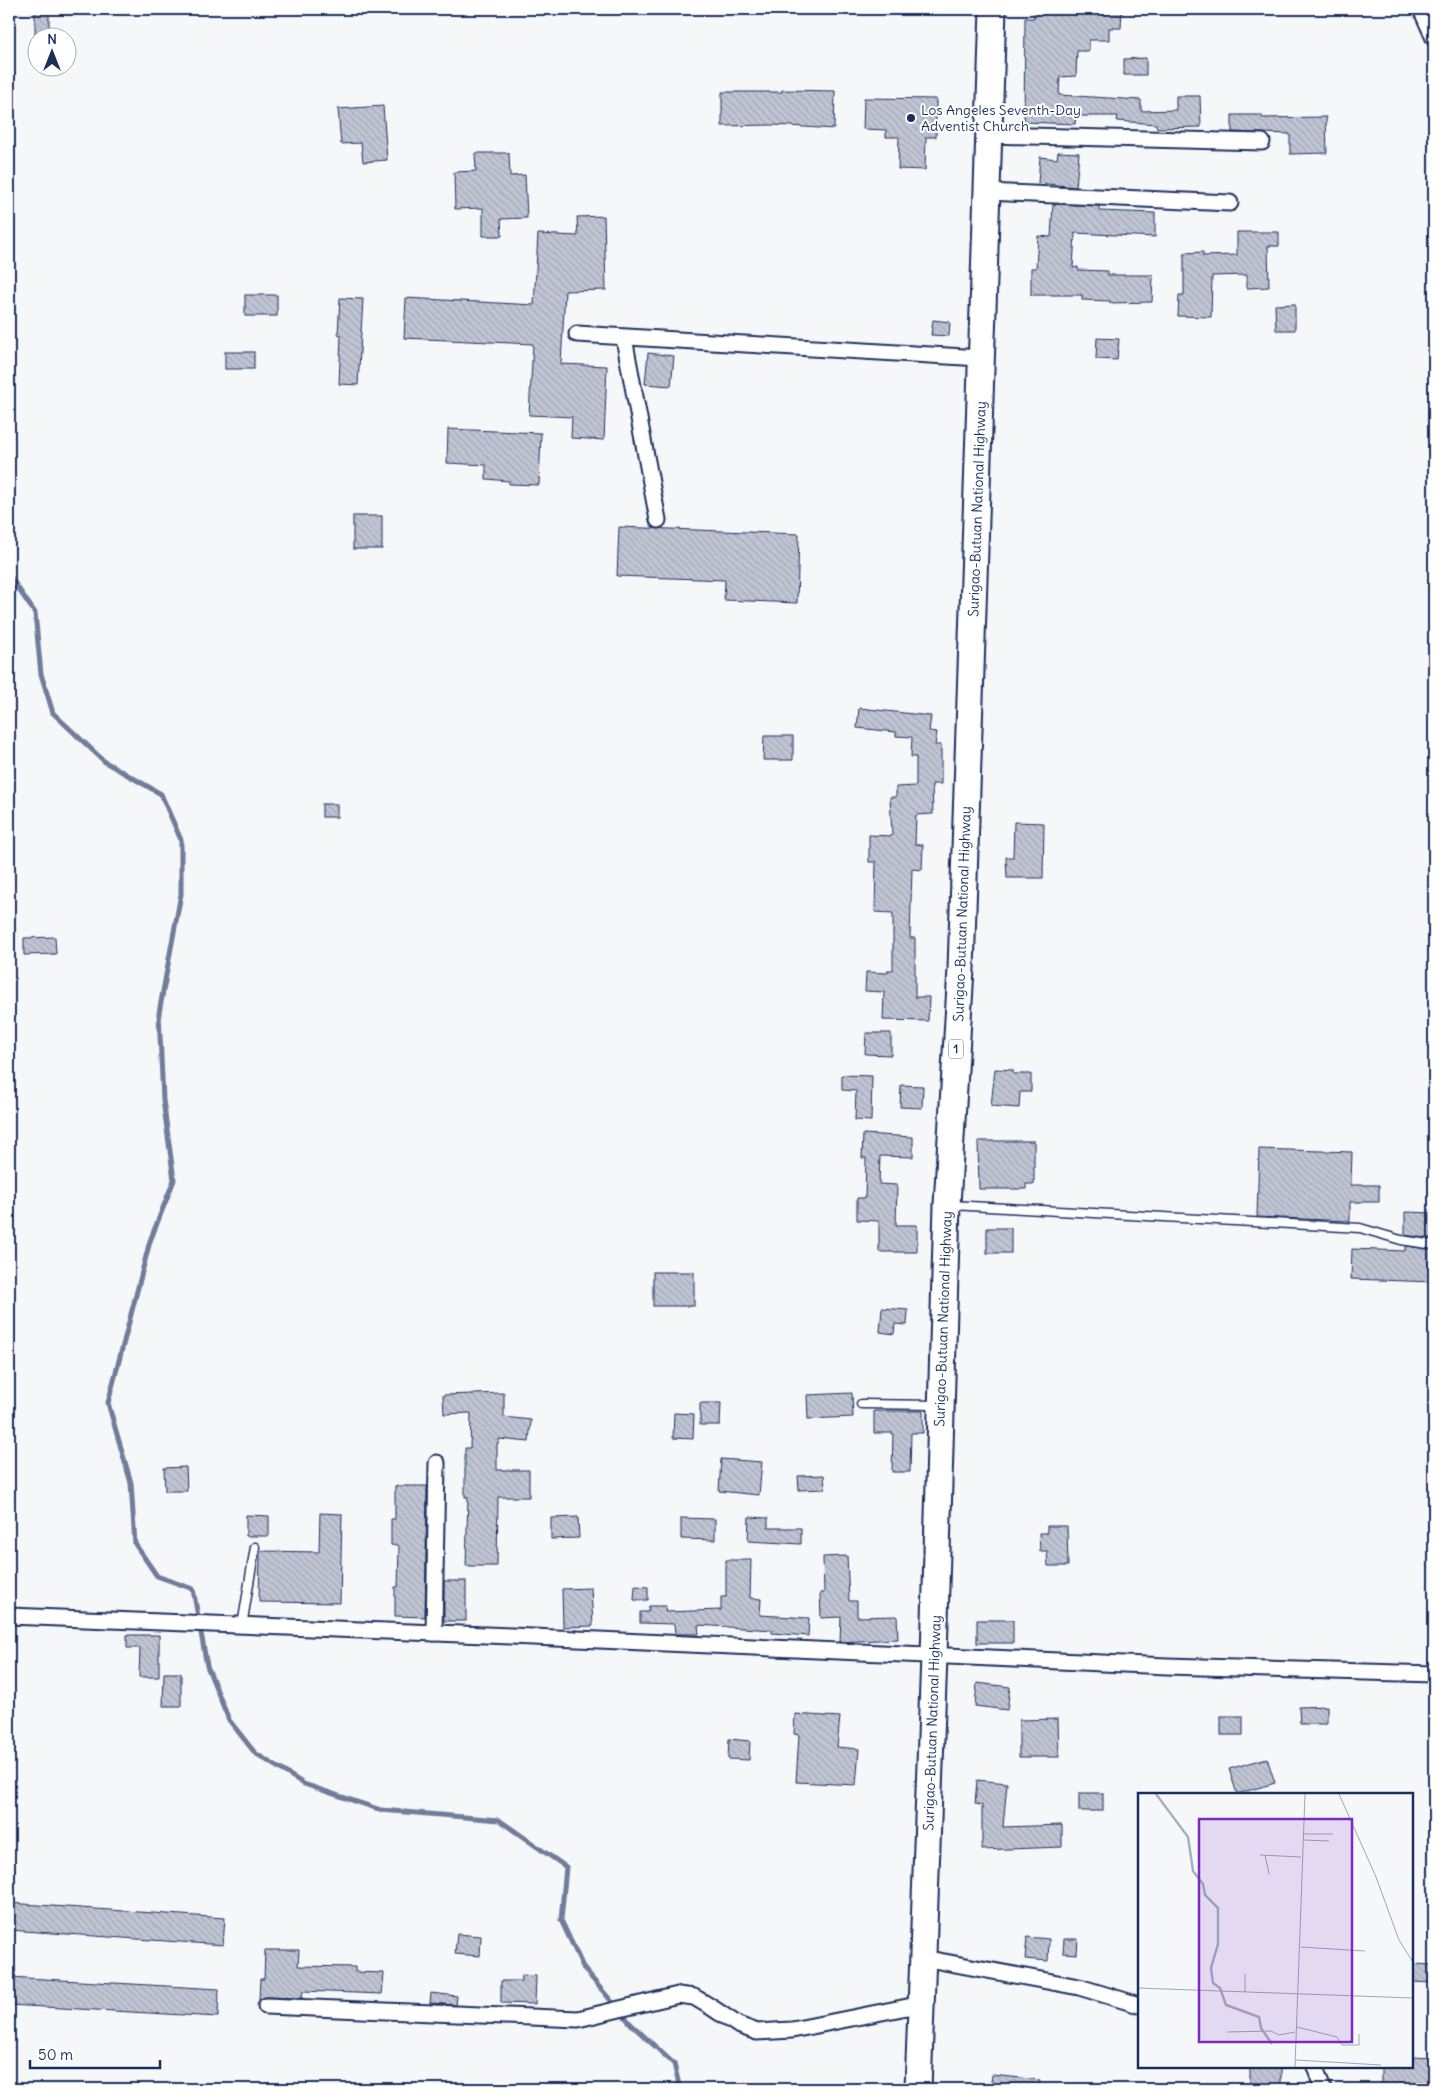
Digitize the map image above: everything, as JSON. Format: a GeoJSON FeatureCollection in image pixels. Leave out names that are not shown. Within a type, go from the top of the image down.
{"type":"FeatureCollection","features":[{"type":"Feature","properties":{"kind":"highway","name":"Surigao-Butuan National Highway"},"geometry":{"type":"LineString","coordinates":[[918,2089],[934,1656],[946,1205],[961,969],[993,9]]}},
{"type":"Feature","properties":{"kind":"street"},"geometry":{"type":"LineString","coordinates":[[1421,9],[1434,38]]}},
{"type":"Feature","properties":{"kind":"street"},"geometry":{"type":"LineString","coordinates":[[988,135],[1262,142]]}},
{"type":"Feature","properties":{"kind":"street"},"geometry":{"type":"LineString","coordinates":[[988,192],[1230,202]]}},
{"type":"Feature","properties":{"kind":"street"},"geometry":{"type":"LineString","coordinates":[[577,334],[981,358]]}},
{"type":"Feature","properties":{"kind":"street"},"geometry":{"type":"LineString","coordinates":[[624,338],[658,520]]}},
{"type":"Feature","properties":{"kind":"street"},"geometry":{"type":"LineString","coordinates":[[434,1633],[436,1463]]}},
{"type":"Feature","properties":{"kind":"street"},"geometry":{"type":"LineString","coordinates":[[9,1616],[1167,1666],[1434,1674]]}},
{"type":"Feature","properties":{"kind":"street"},"geometry":{"type":"LineString","coordinates":[[923,1958],[1078,1987],[1138,2005]]}},
{"type":"Feature","properties":{"kind":"street"},"geometry":{"type":"LineString","coordinates":[[266,2006],[578,2019],[678,1995],[694,1998],[738,2025],[756,2032],[792,2030],[922,2004]]}},
{"type":"Feature","properties":{"kind":"street"},"geometry":{"type":"LineString","coordinates":[[1315,2068],[1323,2089]]}},
{"type":"Feature","properties":{"kind":"lane"},"geometry":{"type":"LineString","coordinates":[[946,1205],[1360,1228],[1401,1240],[1434,1245]]}},
{"type":"Feature","properties":{"kind":"lane"},"geometry":{"type":"LineString","coordinates":[[861,1404],[940,1405]]}},
{"type":"Feature","properties":{"kind":"lane"},"geometry":{"type":"LineString","coordinates":[[242,1626],[254,1547]]}},
{"type":"Feature","properties":{"kind":"building"},"geometry":{"type":"Polygon","coordinates":[[[35,9],[49,9],[49,28],[35,28],[35,9]]]}},
{"type":"Feature","properties":{"kind":"building"},"geometry":{"type":"Polygon","coordinates":[[[1034,9],[1122,9],[1121,28],[1109,28],[1109,40],[1089,40],[1089,51],[1077,51],[1076,76],[1060,77],[1059,95],[1141,100],[1141,111],[1176,110],[1176,96],[1200,96],[1201,127],[1157,128],[1156,124],[1117,121],[1118,116],[1076,116],[1075,124],[1024,122],[1025,18],[1034,18],[1034,9]]]}},
{"type":"Feature","properties":{"kind":"building"},"geometry":{"type":"Polygon","coordinates":[[[1146,58],[1146,75],[1124,75],[1124,59],[1146,58]]]}},
{"type":"Feature","properties":{"kind":"building"},"geometry":{"type":"Polygon","coordinates":[[[782,90],[835,91],[834,129],[774,125],[722,126],[722,92],[782,92],[782,90]]]}},
{"type":"Feature","properties":{"kind":"building"},"geometry":{"type":"Polygon","coordinates":[[[864,98],[936,99],[936,137],[926,137],[925,170],[898,169],[899,137],[886,137],[886,130],[863,129],[864,98]]]}},
{"type":"Feature","properties":{"kind":"building"},"geometry":{"type":"Polygon","coordinates":[[[383,106],[387,160],[363,162],[361,143],[341,144],[338,109],[383,106]]]}},
{"type":"Feature","properties":{"kind":"building"},"geometry":{"type":"Polygon","coordinates":[[[1232,115],[1262,115],[1262,118],[1326,117],[1327,153],[1290,154],[1290,134],[1232,132],[1232,115]]]}},
{"type":"Feature","properties":{"kind":"building"},"geometry":{"type":"Polygon","coordinates":[[[1058,152],[1079,153],[1076,187],[1038,183],[1040,157],[1057,159],[1058,152]]]}},
{"type":"Feature","properties":{"kind":"building"},"geometry":{"type":"Polygon","coordinates":[[[475,153],[509,153],[510,176],[525,175],[527,218],[501,219],[502,236],[483,236],[483,208],[455,209],[454,172],[476,171],[475,153]]]}},
{"type":"Feature","properties":{"kind":"building"},"geometry":{"type":"Polygon","coordinates":[[[1053,204],[1099,206],[1099,211],[1155,213],[1155,237],[1075,233],[1073,268],[1078,267],[1078,270],[1108,271],[1108,275],[1153,275],[1152,302],[1110,303],[1110,301],[1082,300],[1082,295],[1031,295],[1031,268],[1036,268],[1038,236],[1051,237],[1053,204]]]}},
{"type":"Feature","properties":{"kind":"building"},"geometry":{"type":"Polygon","coordinates":[[[604,216],[606,290],[565,291],[561,364],[607,366],[604,440],[571,438],[572,417],[529,415],[533,344],[404,338],[406,298],[534,305],[538,234],[578,236],[577,217],[604,216]]]}},
{"type":"Feature","properties":{"kind":"building"},"geometry":{"type":"Polygon","coordinates":[[[1237,232],[1279,232],[1279,246],[1268,246],[1269,287],[1247,288],[1247,275],[1212,276],[1211,317],[1178,316],[1179,295],[1184,295],[1184,253],[1203,252],[1203,256],[1237,255],[1237,232]]]}},
{"type":"Feature","properties":{"kind":"building"},"geometry":{"type":"Polygon","coordinates":[[[245,295],[277,295],[277,316],[245,316],[245,295]]]}},
{"type":"Feature","properties":{"kind":"building"},"geometry":{"type":"Polygon","coordinates":[[[340,298],[363,299],[358,385],[339,384],[341,335],[338,334],[340,298]]]}},
{"type":"Feature","properties":{"kind":"building"},"geometry":{"type":"Polygon","coordinates":[[[1295,304],[1295,330],[1276,330],[1275,305],[1295,304]]]}},
{"type":"Feature","properties":{"kind":"building"},"geometry":{"type":"Polygon","coordinates":[[[933,320],[950,322],[949,336],[931,335],[933,320]]]}},
{"type":"Feature","properties":{"kind":"building"},"geometry":{"type":"Polygon","coordinates":[[[1097,338],[1119,339],[1117,360],[1096,359],[1097,338]]]}},
{"type":"Feature","properties":{"kind":"building"},"geometry":{"type":"Polygon","coordinates":[[[225,352],[254,352],[254,369],[225,369],[225,352]]]}},
{"type":"Feature","properties":{"kind":"building"},"geometry":{"type":"Polygon","coordinates":[[[648,353],[674,356],[671,386],[645,384],[648,353]]]}},
{"type":"Feature","properties":{"kind":"building"},"geometry":{"type":"Polygon","coordinates":[[[448,429],[541,433],[539,485],[509,484],[509,481],[486,479],[486,465],[447,463],[448,429]]]}},
{"type":"Feature","properties":{"kind":"building"},"geometry":{"type":"Polygon","coordinates":[[[353,516],[382,516],[382,549],[353,549],[353,516]]]}},
{"type":"Feature","properties":{"kind":"building"},"geometry":{"type":"Polygon","coordinates":[[[619,527],[799,534],[797,603],[724,600],[725,580],[617,576],[619,527]]]}},
{"type":"Feature","properties":{"kind":"building"},"geometry":{"type":"Polygon","coordinates":[[[859,708],[931,716],[929,731],[937,732],[935,745],[941,745],[941,784],[932,784],[933,814],[916,815],[915,844],[923,845],[922,870],[912,869],[910,938],[915,938],[915,997],[929,997],[928,1021],[883,1020],[884,992],[865,991],[866,972],[888,973],[888,970],[893,970],[893,913],[875,912],[876,862],[869,862],[869,835],[892,836],[890,797],[896,797],[896,787],[916,786],[916,757],[911,757],[912,737],[896,736],[896,732],[857,728],[859,708]]]}},
{"type":"Feature","properties":{"kind":"building"},"geometry":{"type":"Polygon","coordinates":[[[764,736],[793,736],[793,760],[763,760],[764,736]]]}},
{"type":"Feature","properties":{"kind":"building"},"geometry":{"type":"Polygon","coordinates":[[[322,804],[337,804],[337,817],[322,817],[322,804]]]}},
{"type":"Feature","properties":{"kind":"building"},"geometry":{"type":"Polygon","coordinates":[[[1014,822],[1044,823],[1043,878],[1007,878],[1006,857],[1013,857],[1014,822]]]}},
{"type":"Feature","properties":{"kind":"building"},"geometry":{"type":"Polygon","coordinates":[[[55,937],[56,954],[24,955],[24,938],[55,937]]]}},
{"type":"Feature","properties":{"kind":"building"},"geometry":{"type":"Polygon","coordinates":[[[866,1033],[891,1033],[891,1055],[865,1054],[866,1033]]]}},
{"type":"Feature","properties":{"kind":"building"},"geometry":{"type":"Polygon","coordinates":[[[995,1069],[1013,1070],[1013,1074],[1031,1074],[1031,1092],[1020,1092],[1019,1108],[991,1106],[995,1069]]]}},
{"type":"Feature","properties":{"kind":"building"},"geometry":{"type":"Polygon","coordinates":[[[842,1075],[872,1076],[871,1121],[855,1120],[856,1091],[842,1090],[842,1075]]]}},
{"type":"Feature","properties":{"kind":"building"},"geometry":{"type":"Polygon","coordinates":[[[901,1085],[923,1086],[922,1108],[900,1107],[901,1085]]]}},
{"type":"Feature","properties":{"kind":"building"},"geometry":{"type":"Polygon","coordinates":[[[863,1134],[913,1137],[913,1157],[880,1156],[879,1184],[897,1185],[896,1225],[917,1225],[917,1252],[879,1252],[879,1221],[857,1220],[857,1198],[865,1198],[866,1158],[862,1158],[863,1134]]]}},
{"type":"Feature","properties":{"kind":"building"},"geometry":{"type":"Polygon","coordinates":[[[978,1141],[1034,1141],[1034,1184],[1026,1184],[1026,1189],[979,1189],[978,1141]]]}},
{"type":"Feature","properties":{"kind":"building"},"geometry":{"type":"Polygon","coordinates":[[[1259,1149],[1352,1152],[1351,1185],[1379,1185],[1379,1202],[1350,1202],[1350,1221],[1257,1217],[1259,1149]]]}},
{"type":"Feature","properties":{"kind":"building"},"geometry":{"type":"Polygon","coordinates":[[[1405,1212],[1434,1213],[1434,1239],[1405,1235],[1405,1212]]]}},
{"type":"Feature","properties":{"kind":"building"},"geometry":{"type":"Polygon","coordinates":[[[987,1228],[1011,1228],[1011,1253],[987,1253],[987,1228]]]}},
{"type":"Feature","properties":{"kind":"building"},"geometry":{"type":"Polygon","coordinates":[[[1405,1246],[1434,1250],[1434,1282],[1351,1279],[1352,1249],[1405,1251],[1405,1246]]]}},
{"type":"Feature","properties":{"kind":"building"},"geometry":{"type":"Polygon","coordinates":[[[653,1272],[694,1272],[694,1306],[653,1306],[653,1272]]]}},
{"type":"Feature","properties":{"kind":"building"},"geometry":{"type":"Polygon","coordinates":[[[882,1308],[908,1310],[907,1325],[895,1324],[894,1334],[880,1332],[882,1308]]]}},
{"type":"Feature","properties":{"kind":"building"},"geometry":{"type":"Polygon","coordinates":[[[504,1393],[504,1417],[531,1420],[529,1442],[499,1439],[499,1443],[497,1443],[497,1470],[529,1470],[529,1497],[498,1497],[497,1566],[466,1566],[468,1497],[465,1497],[465,1448],[470,1448],[471,1413],[444,1414],[443,1395],[504,1393]]]}},
{"type":"Feature","properties":{"kind":"building"},"geometry":{"type":"Polygon","coordinates":[[[852,1393],[853,1417],[808,1419],[807,1395],[852,1393]]]}},
{"type":"Feature","properties":{"kind":"building"},"geometry":{"type":"Polygon","coordinates":[[[700,1403],[721,1403],[720,1425],[700,1425],[700,1403]]]}},
{"type":"Feature","properties":{"kind":"building"},"geometry":{"type":"Polygon","coordinates":[[[874,1411],[923,1411],[923,1433],[911,1433],[910,1472],[892,1472],[893,1433],[874,1433],[874,1411]]]}},
{"type":"Feature","properties":{"kind":"building"},"geometry":{"type":"Polygon","coordinates":[[[674,1413],[694,1414],[693,1439],[673,1438],[674,1413]]]}},
{"type":"Feature","properties":{"kind":"building"},"geometry":{"type":"Polygon","coordinates":[[[721,1459],[762,1462],[759,1495],[719,1491],[721,1459]]]}},
{"type":"Feature","properties":{"kind":"building"},"geometry":{"type":"Polygon","coordinates":[[[186,1467],[187,1491],[165,1491],[164,1468],[186,1467]]]}},
{"type":"Feature","properties":{"kind":"building"},"geometry":{"type":"Polygon","coordinates":[[[824,1475],[825,1489],[799,1490],[798,1476],[824,1475]]]}},
{"type":"Feature","properties":{"kind":"building"},"geometry":{"type":"Polygon","coordinates":[[[395,1486],[427,1486],[425,1617],[395,1616],[395,1587],[398,1587],[399,1546],[391,1545],[391,1519],[395,1519],[395,1486]]]}},
{"type":"Feature","properties":{"kind":"building"},"geometry":{"type":"Polygon","coordinates":[[[320,1513],[342,1514],[340,1603],[259,1602],[260,1551],[319,1552],[320,1513]]]}},
{"type":"Feature","properties":{"kind":"building"},"geometry":{"type":"Polygon","coordinates":[[[246,1515],[269,1516],[269,1536],[246,1536],[246,1515]]]}},
{"type":"Feature","properties":{"kind":"building"},"geometry":{"type":"Polygon","coordinates":[[[578,1517],[579,1538],[551,1539],[551,1518],[578,1517]]]}},
{"type":"Feature","properties":{"kind":"building"},"geometry":{"type":"Polygon","coordinates":[[[749,1517],[768,1518],[768,1528],[801,1528],[801,1544],[748,1541],[749,1517]]]}},
{"type":"Feature","properties":{"kind":"building"},"geometry":{"type":"Polygon","coordinates":[[[681,1518],[715,1519],[715,1540],[681,1539],[681,1518]]]}},
{"type":"Feature","properties":{"kind":"building"},"geometry":{"type":"Polygon","coordinates":[[[1047,1526],[1067,1526],[1068,1566],[1048,1566],[1047,1551],[1040,1551],[1039,1533],[1047,1533],[1047,1526]]]}},
{"type":"Feature","properties":{"kind":"building"},"geometry":{"type":"Polygon","coordinates":[[[847,1556],[849,1601],[857,1601],[857,1617],[897,1616],[898,1639],[840,1642],[841,1617],[821,1618],[820,1593],[824,1593],[823,1557],[847,1556]]]}},
{"type":"Feature","properties":{"kind":"building"},"geometry":{"type":"Polygon","coordinates":[[[726,1560],[751,1560],[750,1598],[761,1599],[760,1615],[809,1618],[808,1636],[772,1633],[772,1630],[698,1625],[699,1634],[675,1634],[674,1624],[640,1623],[640,1612],[648,1612],[649,1606],[666,1606],[665,1612],[721,1610],[721,1597],[726,1597],[726,1560]]]}},
{"type":"Feature","properties":{"kind":"building"},"geometry":{"type":"Polygon","coordinates":[[[444,1581],[466,1581],[466,1621],[444,1621],[444,1581]]]}},
{"type":"Feature","properties":{"kind":"building"},"geometry":{"type":"Polygon","coordinates":[[[635,1586],[648,1587],[648,1600],[634,1600],[635,1586]]]}},
{"type":"Feature","properties":{"kind":"building"},"geometry":{"type":"Polygon","coordinates":[[[591,1588],[593,1626],[563,1627],[562,1589],[591,1588]]]}},
{"type":"Feature","properties":{"kind":"building"},"geometry":{"type":"Polygon","coordinates":[[[977,1620],[1013,1620],[1013,1643],[977,1643],[977,1620]]]}},
{"type":"Feature","properties":{"kind":"building"},"geometry":{"type":"Polygon","coordinates":[[[127,1635],[159,1635],[159,1677],[139,1677],[140,1648],[127,1648],[127,1635]]]}},
{"type":"Feature","properties":{"kind":"building"},"geometry":{"type":"Polygon","coordinates":[[[164,1673],[181,1673],[181,1706],[163,1706],[164,1673]]]}},
{"type":"Feature","properties":{"kind":"building"},"geometry":{"type":"Polygon","coordinates":[[[977,1683],[1010,1687],[1007,1710],[975,1706],[977,1683]]]}},
{"type":"Feature","properties":{"kind":"building"},"geometry":{"type":"Polygon","coordinates":[[[1327,1706],[1327,1724],[1300,1724],[1299,1707],[1327,1706]]]}},
{"type":"Feature","properties":{"kind":"building"},"geometry":{"type":"Polygon","coordinates":[[[795,1714],[840,1717],[837,1747],[859,1749],[856,1785],[796,1782],[799,1735],[794,1734],[795,1714]]]}},
{"type":"Feature","properties":{"kind":"building"},"geometry":{"type":"Polygon","coordinates":[[[1221,1716],[1243,1716],[1243,1735],[1221,1735],[1221,1716]]]}},
{"type":"Feature","properties":{"kind":"building"},"geometry":{"type":"Polygon","coordinates":[[[1058,1719],[1059,1757],[1019,1757],[1019,1720],[1058,1719]]]}},
{"type":"Feature","properties":{"kind":"building"},"geometry":{"type":"Polygon","coordinates":[[[729,1739],[750,1741],[749,1760],[728,1759],[729,1739]]]}},
{"type":"Feature","properties":{"kind":"building"},"geometry":{"type":"Polygon","coordinates":[[[1267,1758],[1275,1783],[1237,1793],[1229,1769],[1267,1758]]]}},
{"type":"Feature","properties":{"kind":"building"},"geometry":{"type":"Polygon","coordinates":[[[977,1780],[1007,1783],[1003,1827],[1062,1825],[1062,1847],[982,1850],[982,1805],[975,1804],[977,1780]]]}},
{"type":"Feature","properties":{"kind":"building"},"geometry":{"type":"Polygon","coordinates":[[[1079,1793],[1103,1793],[1103,1811],[1079,1811],[1079,1793]]]}},
{"type":"Feature","properties":{"kind":"building"},"geometry":{"type":"Polygon","coordinates":[[[9,1903],[225,1918],[223,1945],[9,1930],[9,1903]]]}},
{"type":"Feature","properties":{"kind":"building"},"geometry":{"type":"Polygon","coordinates":[[[457,1934],[481,1936],[480,1956],[455,1954],[457,1934]]]}},
{"type":"Feature","properties":{"kind":"building"},"geometry":{"type":"Polygon","coordinates":[[[1027,1937],[1049,1939],[1048,1961],[1025,1959],[1027,1937]]]}},
{"type":"Feature","properties":{"kind":"building"},"geometry":{"type":"Polygon","coordinates":[[[1064,1939],[1078,1939],[1077,1954],[1063,1953],[1064,1939]]]}},
{"type":"Feature","properties":{"kind":"building"},"geometry":{"type":"Polygon","coordinates":[[[265,1950],[299,1950],[298,1966],[355,1967],[355,1972],[384,1973],[382,1994],[303,1991],[302,1998],[266,1997],[259,2000],[260,1979],[264,1979],[265,1950]]]}},
{"type":"Feature","properties":{"kind":"building"},"geometry":{"type":"Polygon","coordinates":[[[1413,1964],[1434,1965],[1434,1983],[1413,1982],[1413,1964]]]}},
{"type":"Feature","properties":{"kind":"building"},"geometry":{"type":"Polygon","coordinates":[[[522,1975],[536,1976],[535,2004],[501,2003],[501,1981],[521,1981],[522,1975]]]}},
{"type":"Feature","properties":{"kind":"building"},"geometry":{"type":"Polygon","coordinates":[[[9,1977],[219,1989],[218,2017],[9,2005],[9,1977]]]}},
{"type":"Feature","properties":{"kind":"building"},"geometry":{"type":"Polygon","coordinates":[[[431,1993],[457,1996],[456,2005],[430,2003],[431,1993]]]}},
{"type":"Feature","properties":{"kind":"building"},"geometry":{"type":"Polygon","coordinates":[[[1413,2057],[1434,2058],[1434,2087],[1381,2086],[1381,2068],[1413,2068],[1413,2057]]]}},
{"type":"Feature","properties":{"kind":"building"},"geometry":{"type":"Polygon","coordinates":[[[1250,2068],[1281,2068],[1281,2089],[1250,2089],[1250,2068]]]}},
{"type":"Feature","properties":{"kind":"building"},"geometry":{"type":"Polygon","coordinates":[[[992,2075],[1040,2080],[1039,2089],[990,2089],[992,2075]]]}},
{"type":"Feature","properties":{"kind":"waterway"},"geometry":{"type":"LineString","coordinates":[[9,575],[35,613],[41,674],[53,713],[105,762],[161,794],[181,840],[181,894],[159,1013],[163,1100],[174,1180],[150,1241],[108,1403],[131,1483],[135,1544],[157,1576],[193,1589],[207,1666],[229,1720],[255,1753],[304,1784],[381,1810],[499,1820],[566,1867],[561,1920],[584,1969],[631,2024],[674,2064],[680,2089]]}},
{"type":"Feature","properties":{"kind":"place","name":"Los Angeles Seventh-Day Adventist Church"},"geometry":{"type":"Point","coordinates":[911,118]}}]}
